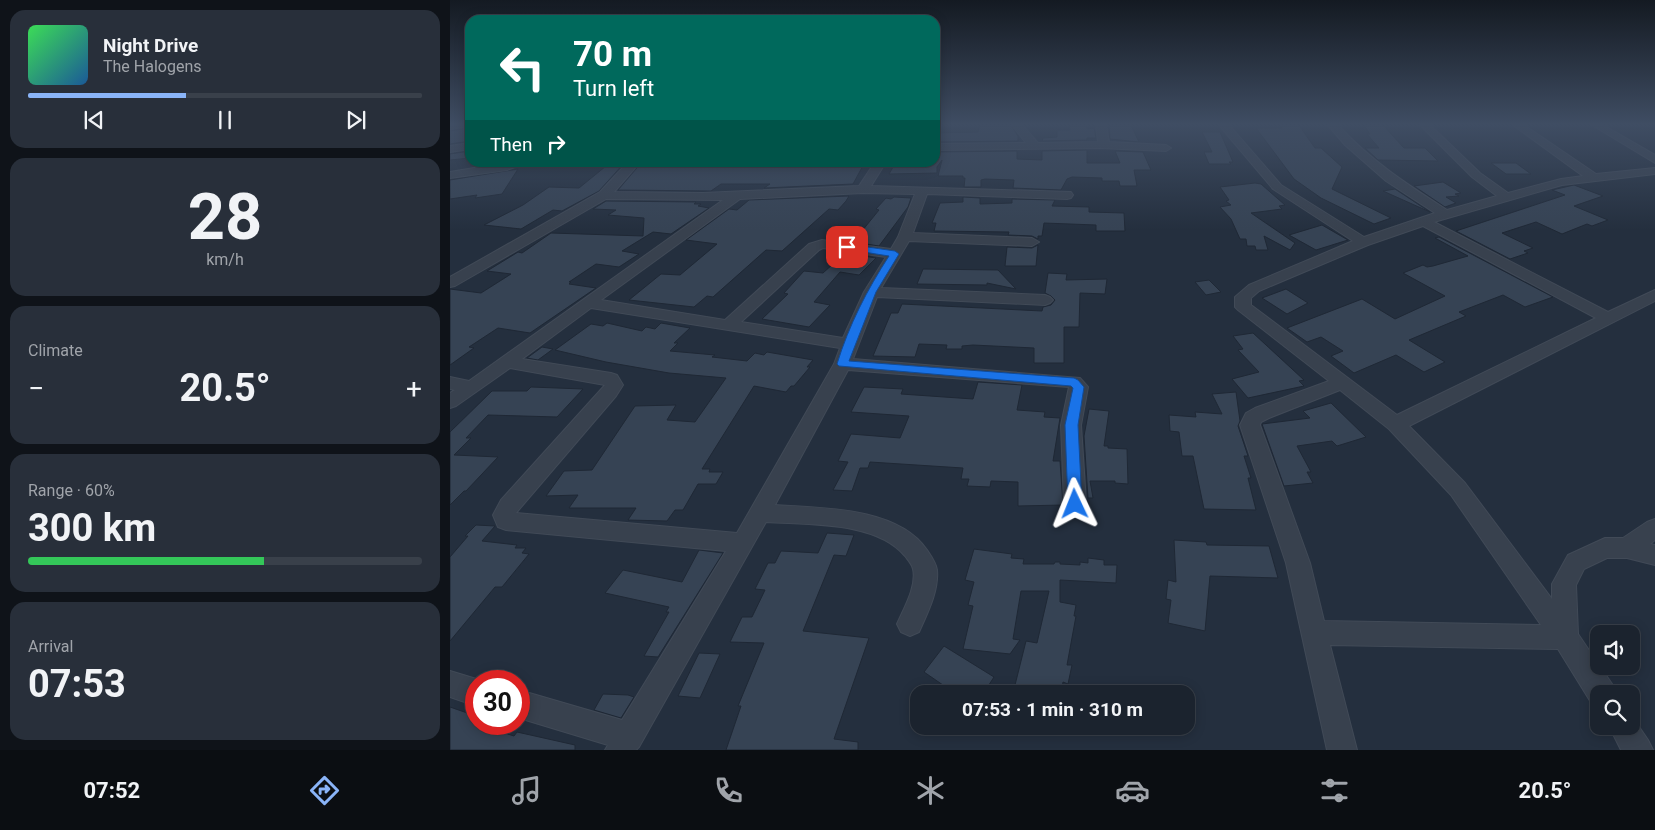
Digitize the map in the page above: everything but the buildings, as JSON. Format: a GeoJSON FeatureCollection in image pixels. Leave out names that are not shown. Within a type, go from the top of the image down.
{"type":"FeatureCollection","features":[{"type":"Feature","properties":{"kind":"street"},"geometry":{"type":"LineString","coordinates":[[1254,160],[1277,187],[1363,242]]}},
{"type":"Feature","properties":{"kind":"street"},"geometry":{"type":"LineString","coordinates":[[1368,160],[1390,179],[1444,214]]}},
{"type":"Feature","properties":{"kind":"street"},"geometry":{"type":"LineString","coordinates":[[1461,160],[1476,175],[1506,197]]}},
{"type":"Feature","properties":{"kind":"street"},"geometry":{"type":"LineString","coordinates":[[1568,160],[1592,177]]}},
{"type":"Feature","properties":{"kind":"street"},"geometry":{"type":"LineString","coordinates":[[450,174],[507,167]]}},
{"type":"Feature","properties":{"kind":"street"},"geometry":{"type":"LineString","coordinates":[[450,282],[604,195],[629,167]]}},
{"type":"Feature","properties":{"kind":"street"},"geometry":{"type":"LineString","coordinates":[[864,189],[878,167]]}},
{"type":"Feature","properties":{"kind":"street"},"geometry":{"type":"LineString","coordinates":[[1596,685],[1565,637],[1458,489],[1396,424],[1243,307],[1243,297],[1254,288],[1363,242],[1444,214],[1561,182],[1655,170]]}},
{"type":"Feature","properties":{"kind":"street"},"geometry":{"type":"LineString","coordinates":[[604,195],[667,197],[736,196],[864,189],[1067,194]]}},
{"type":"Feature","properties":{"kind":"street"},"geometry":{"type":"LineString","coordinates":[[530,708],[625,744],[743,543],[758,513],[843,364],[849,344],[871,292],[900,245],[923,190]]}},
{"type":"Feature","properties":{"kind":"street"},"geometry":{"type":"LineString","coordinates":[[450,402],[509,362],[656,252],[736,196]]}},
{"type":"Feature","properties":{"kind":"street"},"geometry":{"type":"LineString","coordinates":[[1425,222],[1608,318]]}},
{"type":"Feature","properties":{"kind":"street"},"geometry":{"type":"LineString","coordinates":[[730,325],[814,247],[822,244],[900,245],[1032,242]]}},
{"type":"Feature","properties":{"kind":"street"},"geometry":{"type":"LineString","coordinates":[[871,292],[1045,300]]}},
{"type":"Feature","properties":{"kind":"street"},"geometry":{"type":"LineString","coordinates":[[1396,424],[1655,295]]}},
{"type":"Feature","properties":{"kind":"street"},"geometry":{"type":"LineString","coordinates":[[588,304],[849,344]]}},
{"type":"Feature","properties":{"kind":"street"},"geometry":{"type":"LineString","coordinates":[[509,362],[611,379],[614,384],[610,392],[509,506],[504,515],[506,521],[743,543]]}},
{"type":"Feature","properties":{"kind":"street"},"geometry":{"type":"LineString","coordinates":[[843,364],[1074,382],[1078,387],[1072,425],[1075,504]]}},
{"type":"Feature","properties":{"kind":"street"},"geometry":{"type":"LineString","coordinates":[[450,383],[472,387]]}},
{"type":"Feature","properties":{"kind":"street"},"geometry":{"type":"LineString","coordinates":[[1342,383],[1262,413],[1254,418],[1250,425],[1298,563],[1342,750]]}},
{"type":"Feature","properties":{"kind":"street"},"geometry":{"type":"LineString","coordinates":[[758,513],[864,522],[894,532],[916,550],[925,568],[921,594],[910,624]]}},
{"type":"Feature","properties":{"kind":"street"},"geometry":{"type":"LineString","coordinates":[[1627,548],[1655,528]]}},
{"type":"Feature","properties":{"kind":"street"},"geometry":{"type":"LineString","coordinates":[[1565,637],[1564,584],[1576,562],[1605,548],[1627,548],[1655,555]]}},
{"type":"Feature","properties":{"kind":"street"},"geometry":{"type":"LineString","coordinates":[[1314,633],[1565,637]]}},
{"type":"Feature","properties":{"kind":"street"},"geometry":{"type":"LineString","coordinates":[[450,684],[465,689]]}},
{"type":"Feature","properties":{"kind":"street"},"geometry":{"type":"LineString","coordinates":[[1629,735],[1638,750]]}},
{"type":"Feature","properties":{"kind":"route"},"geometry":{"type":"LineString","coordinates":[[847,247],[895,254],[871,292],[849,344],[843,364],[1074,382],[1078,387],[1072,425],[1075,504]]}}]}
